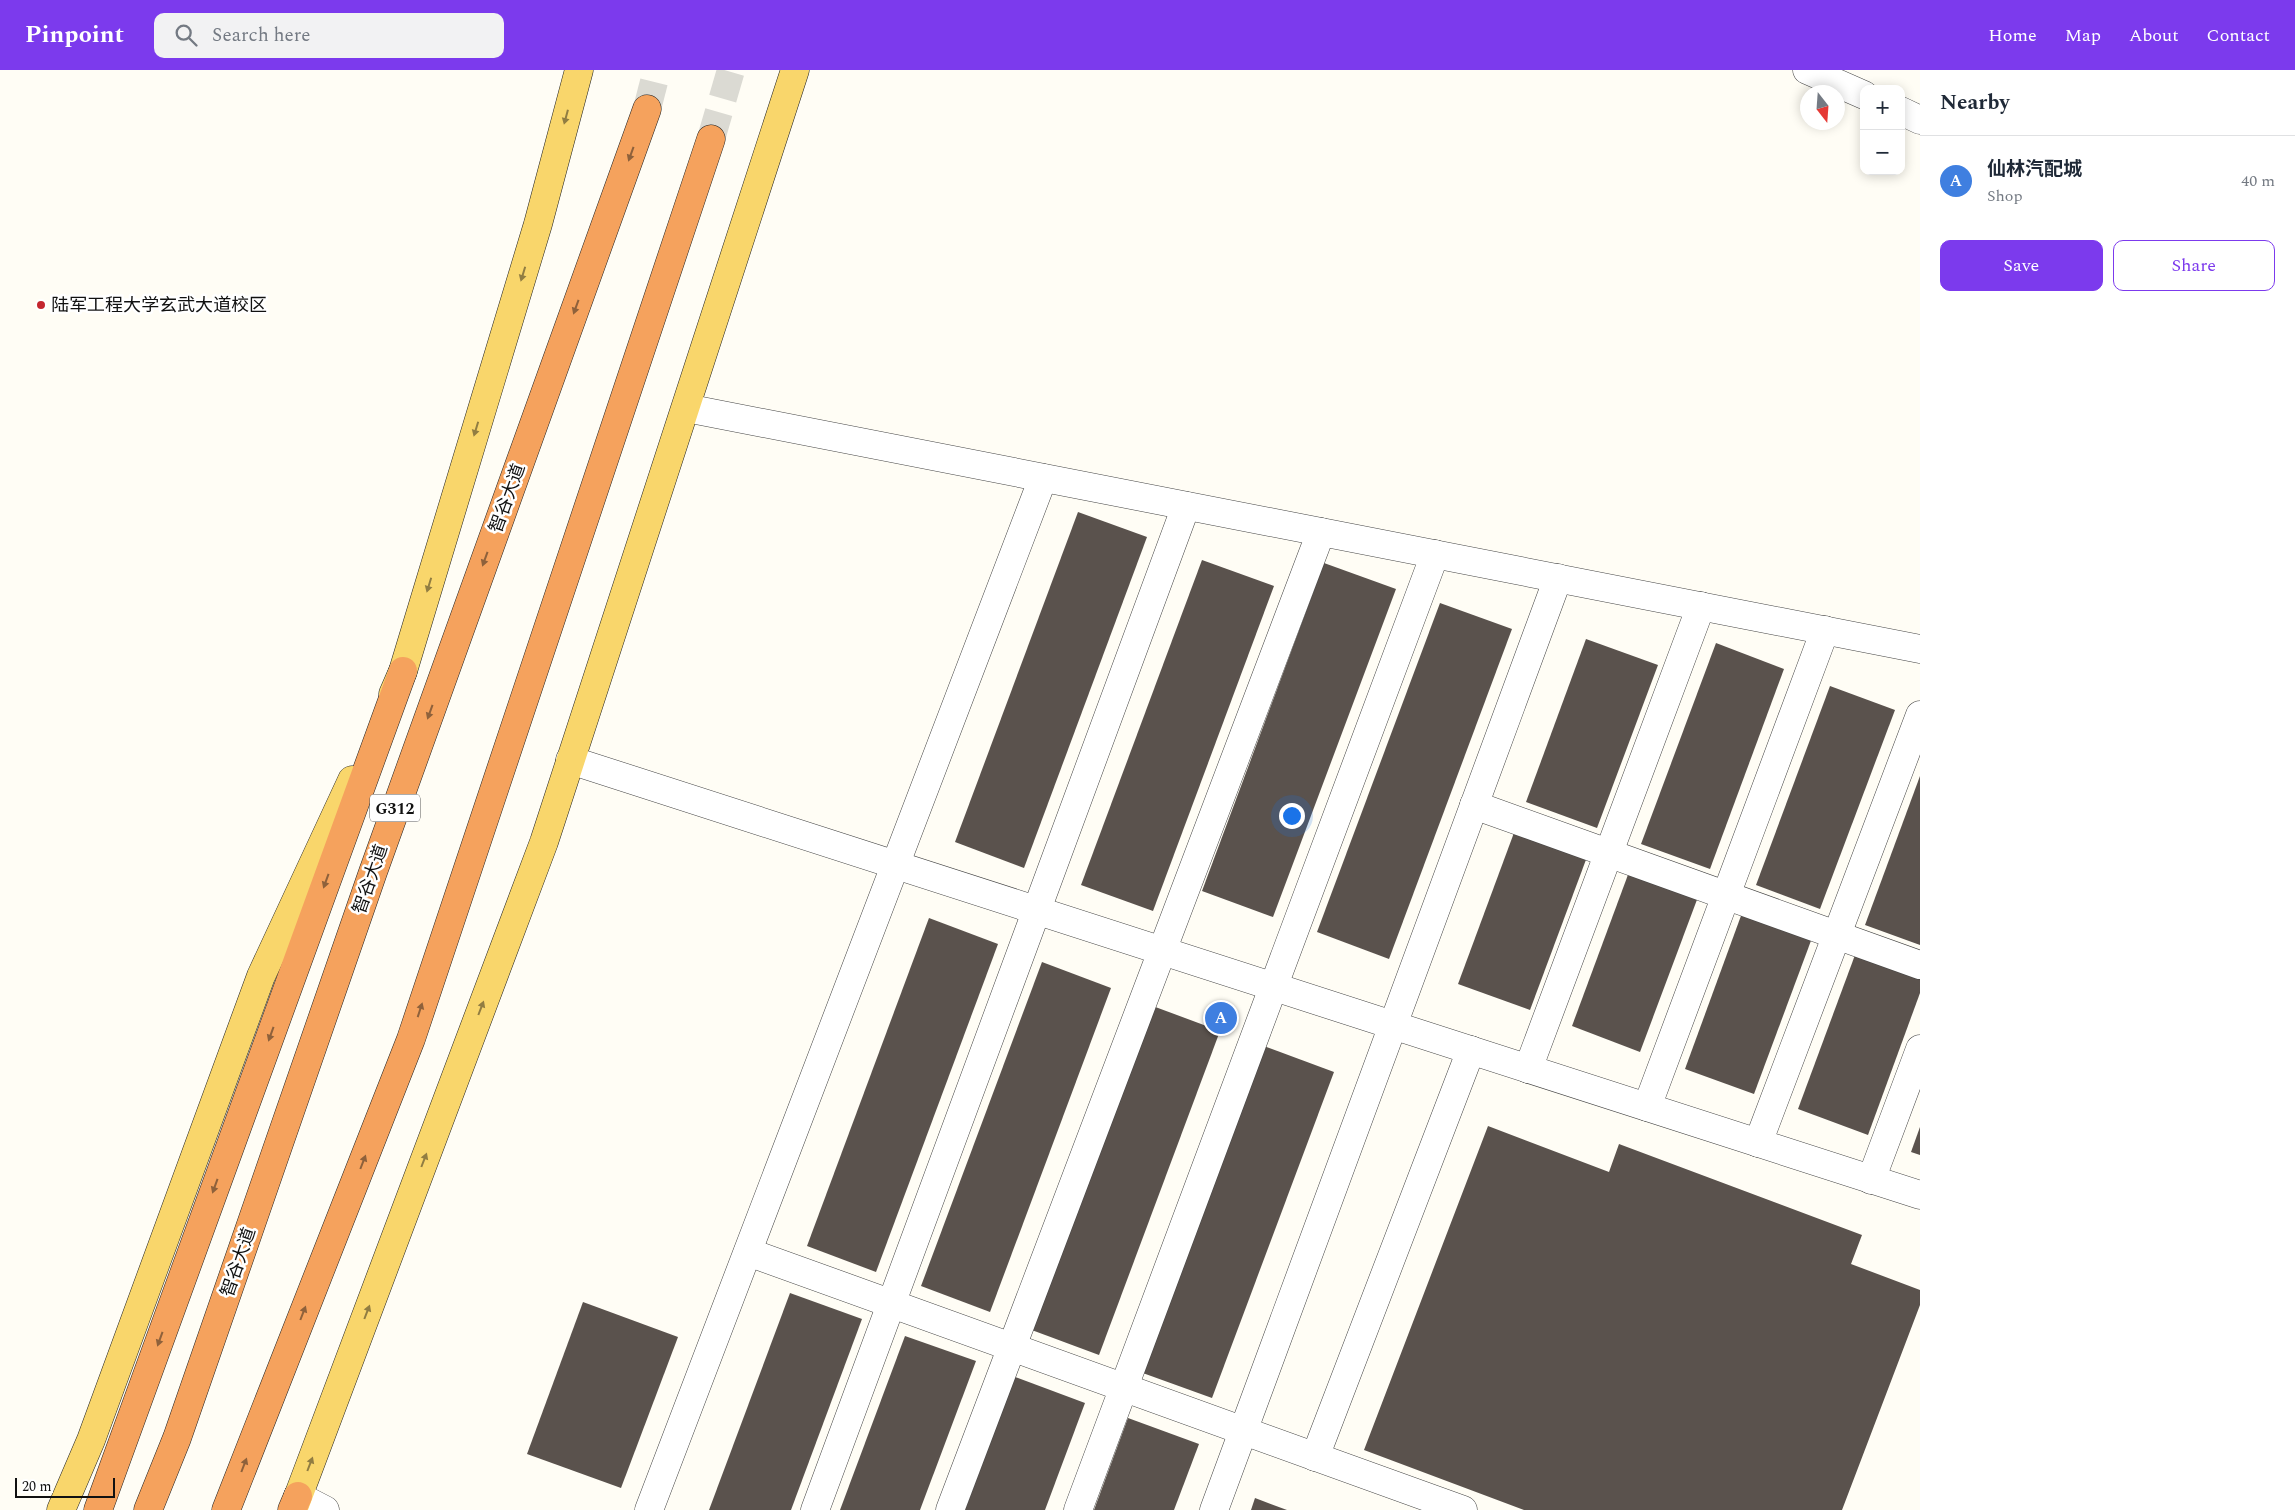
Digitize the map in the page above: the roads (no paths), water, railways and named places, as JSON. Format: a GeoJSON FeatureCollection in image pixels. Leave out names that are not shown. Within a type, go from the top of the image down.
{"type":"FeatureCollection","features":[{"type":"Feature","properties":{"kind":"highway","name":"智谷大道"},"geometry":{"type":"LineString","coordinates":[[148,1510],[177,1438],[373,872],[647,108]]}},
{"type":"Feature","properties":{"kind":"highway"},"geometry":{"type":"LineString","coordinates":[[226,1510],[411,1039],[711,139]]}},
{"type":"Feature","properties":{"kind":"highway"},"geometry":{"type":"LineString","coordinates":[[98,1510],[403,671]]}},
{"type":"Feature","properties":{"kind":"main road"},"geometry":{"type":"LineString","coordinates":[[780,70],[783,94],[781,116]]}},
{"type":"Feature","properties":{"kind":"main road"},"geometry":{"type":"LineString","coordinates":[[294,1505],[544,842],[795,70]]}},
{"type":"Feature","properties":{"kind":"main road"},"geometry":{"type":"LineString","coordinates":[[61,1510],[91,1440],[261,976],[403,671],[538,224],[576,76]]}},
{"type":"Feature","properties":{"kind":"lane"},"geometry":{"type":"LineString","coordinates":[[1807,70],[1860,93]]}},
{"type":"Feature","properties":{"kind":"lane"},"geometry":{"type":"LineString","coordinates":[[1905,113],[1920,120]]}},
{"type":"Feature","properties":{"kind":"lane"},"geometry":{"type":"LineString","coordinates":[[686,408],[1920,648]]}},
{"type":"Feature","properties":{"kind":"lane"},"geometry":{"type":"LineString","coordinates":[[649,1510],[1043,478]]}},
{"type":"Feature","properties":{"kind":"lane"},"geometry":{"type":"LineString","coordinates":[[815,1510],[1186,506]]}},
{"type":"Feature","properties":{"kind":"lane"},"geometry":{"type":"LineString","coordinates":[[950,1510],[1321,532]]}},
{"type":"Feature","properties":{"kind":"lane"},"geometry":{"type":"LineString","coordinates":[[1078,1510],[1435,554]]}},
{"type":"Feature","properties":{"kind":"lane"},"geometry":{"type":"LineString","coordinates":[[1214,1510],[1558,578]]}},
{"type":"Feature","properties":{"kind":"lane"},"geometry":{"type":"LineString","coordinates":[[1528,1069],[1701,606]]}},
{"type":"Feature","properties":{"kind":"lane"},"geometry":{"type":"LineString","coordinates":[[1647,1107],[1825,630]]}},
{"type":"Feature","properties":{"kind":"lane"},"geometry":{"type":"LineString","coordinates":[[1758,1143],[1920,715]]}},
{"type":"Feature","properties":{"kind":"lane"},"geometry":{"type":"LineString","coordinates":[[570,760],[1920,1195]]}},
{"type":"Feature","properties":{"kind":"lane"},"geometry":{"type":"LineString","coordinates":[[1474,805],[1920,965]]}},
{"type":"Feature","properties":{"kind":"lane"},"geometry":{"type":"LineString","coordinates":[[1871,1180],[1920,1049]]}},
{"type":"Feature","properties":{"kind":"lane"},"geometry":{"type":"LineString","coordinates":[[1314,1457],[1471,1050]]}},
{"type":"Feature","properties":{"kind":"lane"},"geometry":{"type":"LineString","coordinates":[[748,1252],[1314,1457],[1406,1500],[1463,1510]]}},
{"type":"Feature","properties":{"kind":"lane"},"geometry":{"type":"LineString","coordinates":[[294,1505],[325,1510]]}},
{"type":"Feature","properties":{"kind":"tunnel"},"geometry":{"type":"LineString","coordinates":[[647,109],[657,70]]}},
{"type":"Feature","properties":{"kind":"tunnel"},"geometry":{"type":"LineString","coordinates":[[711,139],[731,70]]}},
{"type":"Feature","properties":{"kind":"place","name":"陆军工程大学玄武大道校区"},"geometry":{"type":"Point","coordinates":[41,305]}},
{"type":"Feature","properties":{"kind":"place","name":"仙林汽配城"},"geometry":{"type":"Point","coordinates":[1221,1018]}}]}
